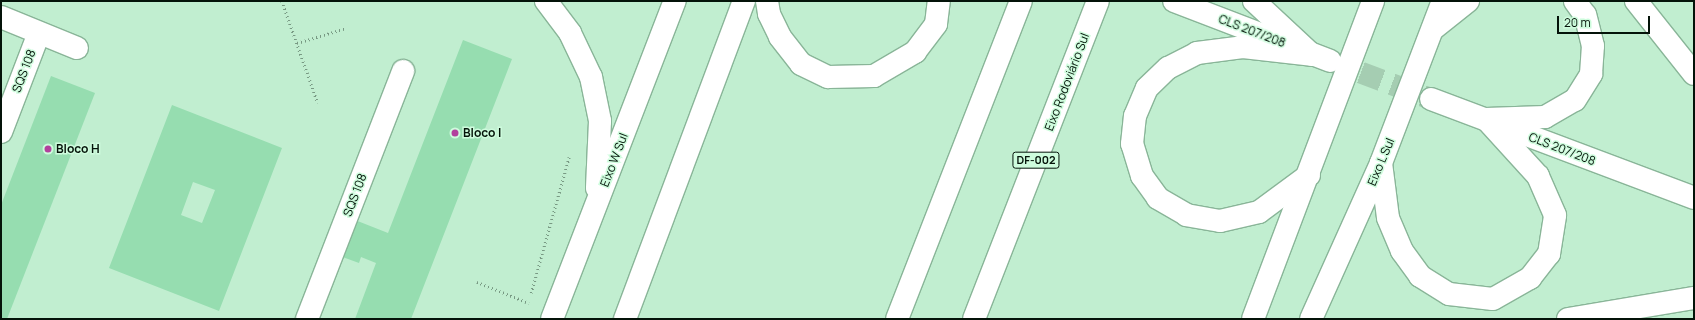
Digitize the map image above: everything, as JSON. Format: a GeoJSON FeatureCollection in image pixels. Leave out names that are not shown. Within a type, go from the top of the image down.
{"type":"FeatureCollection","features":[{"type":"Feature","properties":{"kind":"main road"},"geometry":{"type":"LineString","coordinates":[[546,1],[570,33],[591,77],[600,121],[596,209]]}},
{"type":"Feature","properties":{"kind":"main road","name":"Eixo W Sul"},"geometry":{"type":"LineString","coordinates":[[553,316],[596,209],[675,1]]}},
{"type":"Feature","properties":{"kind":"main road"},"geometry":{"type":"LineString","coordinates":[[625,319],[744,1]]}},
{"type":"Feature","properties":{"kind":"main road"},"geometry":{"type":"LineString","coordinates":[[767,1],[769,14],[780,37],[801,64],[828,77],[874,76],[915,52],[936,24],[939,1]]}},
{"type":"Feature","properties":{"kind":"main road"},"geometry":{"type":"LineString","coordinates":[[897,319],[1020,1]]}},
{"type":"Feature","properties":{"kind":"main road","name":"Eixo Rodoviário Sul"},"geometry":{"type":"LineString","coordinates":[[974,319],[1098,1]]}},
{"type":"Feature","properties":{"kind":"main road","name":"CLS 207/208"},"geometry":{"type":"LineString","coordinates":[[1174,1],[1321,58]]}},
{"type":"Feature","properties":{"kind":"main road"},"geometry":{"type":"LineString","coordinates":[[1254,1],[1321,58]]}},
{"type":"Feature","properties":{"kind":"main road"},"geometry":{"type":"LineString","coordinates":[[1253,319],[1309,175],[1373,1]]}},
{"type":"Feature","properties":{"kind":"main road","name":"Eixo L Sul"},"geometry":{"type":"LineString","coordinates":[[1311,319],[1381,163],[1443,1]]}},
{"type":"Feature","properties":{"kind":"main road"},"geometry":{"type":"LineString","coordinates":[[1433,29],[1468,1]]}},
{"type":"Feature","properties":{"kind":"main road"},"geometry":{"type":"LineString","coordinates":[[1486,120],[1545,117],[1575,100],[1591,74],[1593,46],[1585,15],[1574,1]]}},
{"type":"Feature","properties":{"kind":"main road"},"geometry":{"type":"LineString","coordinates":[[1636,1],[1694,74]]}},
{"type":"Feature","properties":{"kind":"main road"},"geometry":{"type":"LineString","coordinates":[[1,17],[77,48]]}},
{"type":"Feature","properties":{"kind":"main road","name":"SQS 108"},"geometry":{"type":"LineString","coordinates":[[1,132],[39,33]]}},
{"type":"Feature","properties":{"kind":"main road"},"geometry":{"type":"LineString","coordinates":[[1309,175],[1259,212],[1220,221],[1187,215],[1158,198],[1142,176],[1132,144],[1135,116],[1147,88],[1168,68],[1197,53],[1243,47],[1321,58]]}},
{"type":"Feature","properties":{"kind":"main road","name":"SQS 108"},"geometry":{"type":"LineString","coordinates":[[307,319],[403,71]]}},
{"type":"Feature","properties":{"kind":"main road","name":"CLS 207/208"},"geometry":{"type":"LineString","coordinates":[[1431,99],[1694,198]]}},
{"type":"Feature","properties":{"kind":"main road"},"geometry":{"type":"LineString","coordinates":[[1381,163],[1388,218],[1402,251],[1420,276],[1449,294],[1493,299],[1530,278],[1549,254],[1555,215],[1538,176],[1486,120]]}},
{"type":"Feature","properties":{"kind":"main road"},"geometry":{"type":"LineString","coordinates":[[1568,319],[1694,298]]}},
{"type":"Feature","properties":{"kind":"path"},"geometry":{"type":"LineString","coordinates":[[282,1],[318,103]]}},
{"type":"Feature","properties":{"kind":"path"},"geometry":{"type":"LineString","coordinates":[[297,43],[346,28]]}},
{"type":"Feature","properties":{"kind":"path"},"geometry":{"type":"LineString","coordinates":[[528,303],[570,148]]}},
{"type":"Feature","properties":{"kind":"path"},"geometry":{"type":"LineString","coordinates":[[478,282],[528,303],[553,316]]}},
{"type":"Feature","properties":{"kind":"building","name":"Bloco I"},"geometry":{"type":"Polygon","coordinates":[[[463,40],[512,59],[411,319],[355,319],[376,263],[361,257],[359,263],[337,255],[355,220],[388,233],[463,40]]]}},
{"type":"Feature","properties":{"kind":"building","name":"Bloco H"},"geometry":{"type":"Polygon","coordinates":[[[51,76],[95,93],[7,319],[1,319],[1,205],[51,76]]]}},
{"type":"Feature","properties":{"kind":"building"},"geometry":{"type":"Polygon","coordinates":[[[172,105],[282,148],[219,311],[109,268],[172,105]],[[193,182],[181,215],[202,223],[215,190],[193,182]]]}},
{"type":"Feature","properties":{"kind":"tunnel"},"geometry":{"type":"LineString","coordinates":[[1330,61],[1431,99]]}},
{"type":"Feature","properties":{"kind":"place","name":"Bloco I"},"geometry":{"type":"Point","coordinates":[455,133]}},
{"type":"Feature","properties":{"kind":"place","name":"Bloco H"},"geometry":{"type":"Point","coordinates":[48,149]}}]}
